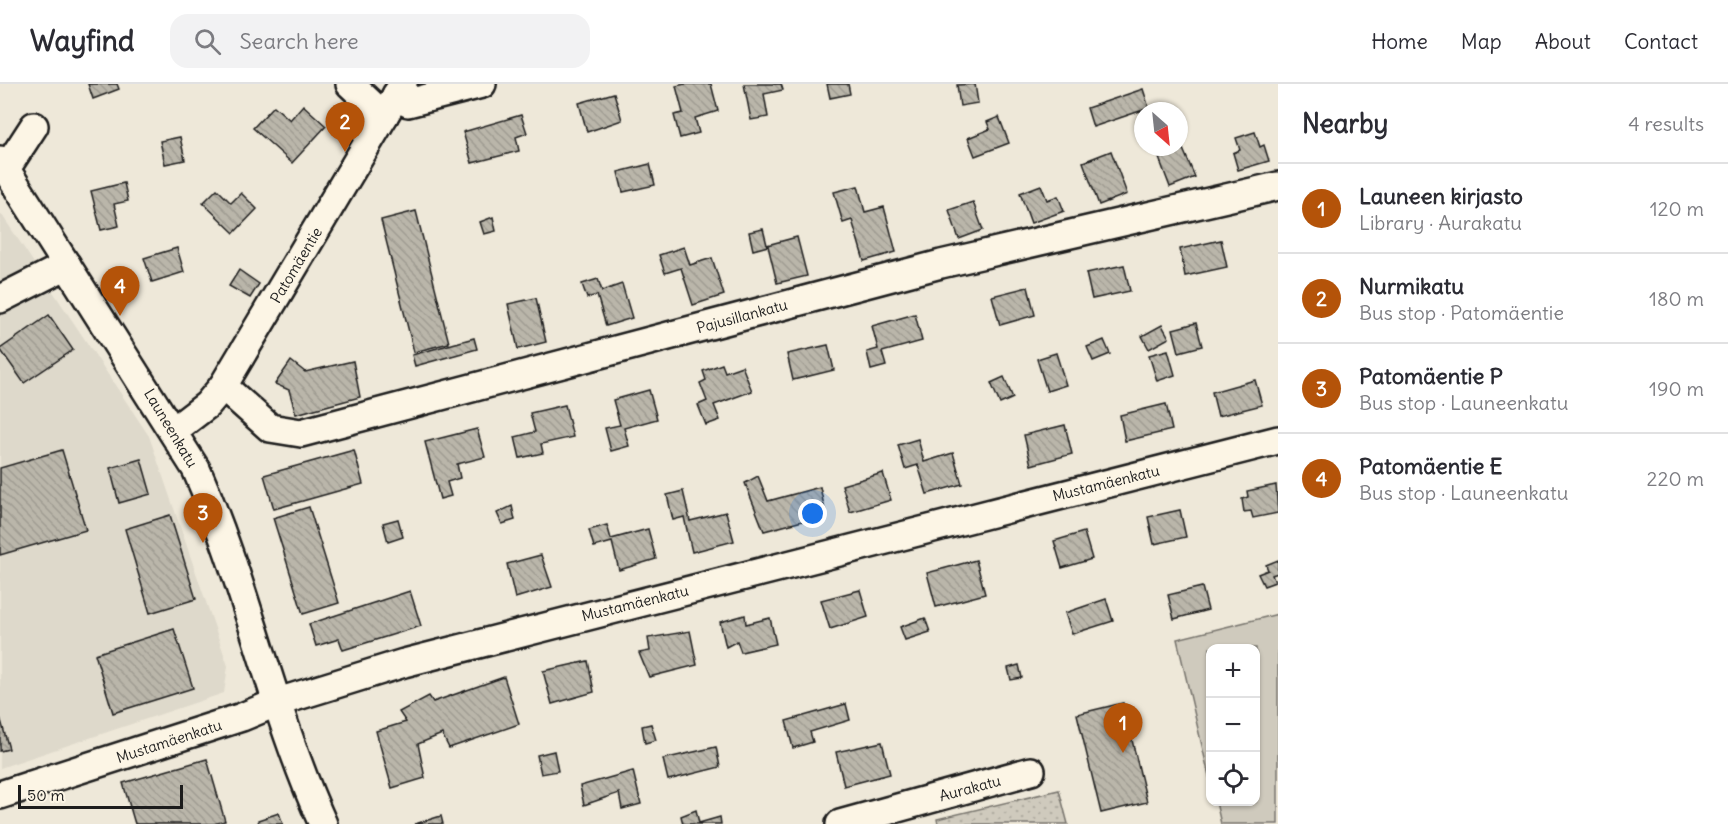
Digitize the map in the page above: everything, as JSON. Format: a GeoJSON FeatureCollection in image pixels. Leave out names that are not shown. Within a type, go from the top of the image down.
{"type":"FeatureCollection","features":[{"type":"Feature","properties":{"kind":"street"},"geometry":{"type":"LineString","coordinates":[[350,84],[408,103],[482,84]]}},
{"type":"Feature","properties":{"kind":"street","name":"Patomäentie"},"geometry":{"type":"LineString","coordinates":[[172,431],[207,405],[223,386],[395,98]]}},
{"type":"Feature","properties":{"kind":"street"},"geometry":{"type":"LineString","coordinates":[[3,164],[34,126]]}},
{"type":"Feature","properties":{"kind":"street","name":"Launeenkatu"},"geometry":{"type":"LineString","coordinates":[[3,164],[196,469],[218,519],[291,747],[323,824]]}},
{"type":"Feature","properties":{"kind":"street","name":"Pajusillankatu"},"geometry":{"type":"LineString","coordinates":[[223,386],[270,428],[301,433],[941,264],[1278,186]]}},
{"type":"Feature","properties":{"kind":"street"},"geometry":{"type":"LineString","coordinates":[[0,299],[67,265]]}},
{"type":"Feature","properties":{"kind":"street","name":"Mustamäenkatu"},"geometry":{"type":"LineString","coordinates":[[0,795],[242,717],[278,702],[405,663],[561,621],[1278,440]]}},
{"type":"Feature","properties":{"kind":"street","name":"Aurakatu"},"geometry":{"type":"LineString","coordinates":[[840,824],[1031,771]]}},
{"type":"Feature","properties":{"kind":"shaded area"},"geometry":{"type":"Polygon","coordinates":[[[0,212],[149,436],[228,666],[224,693],[0,768],[0,212]]]}},
{"type":"Feature","properties":{"kind":"shaded area"},"geometry":{"type":"Polygon","coordinates":[[[1278,614],[1278,824],[1221,824],[1217,806],[1260,806],[1260,644],[1206,644],[1206,763],[1177,639],[1278,614]]]}},
{"type":"Feature","properties":{"kind":"shaded area"},"geometry":{"type":"Polygon","coordinates":[[[1059,790],[1068,824],[938,824],[937,819],[1059,790]]]}},
{"type":"Feature","properties":{"kind":"building"},"geometry":{"type":"Polygon","coordinates":[[[88,84],[117,84],[119,89],[93,99],[88,84]]]}},
{"type":"Feature","properties":{"kind":"building"},"geometry":{"type":"Polygon","coordinates":[[[711,84],[718,111],[695,118],[699,133],[680,138],[674,115],[683,113],[676,86],[711,84]]]}},
{"type":"Feature","properties":{"kind":"building"},"geometry":{"type":"Polygon","coordinates":[[[744,84],[781,84],[783,90],[764,94],[768,117],[751,120],[744,84]]]}},
{"type":"Feature","properties":{"kind":"building"},"geometry":{"type":"Polygon","coordinates":[[[827,84],[848,84],[850,94],[830,98],[827,84]]]}},
{"type":"Feature","properties":{"kind":"building"},"geometry":{"type":"Polygon","coordinates":[[[975,84],[978,103],[960,106],[957,85],[975,84]]]}},
{"type":"Feature","properties":{"kind":"building"},"geometry":{"type":"Polygon","coordinates":[[[1143,89],[1147,102],[1134,102],[1134,113],[1093,127],[1087,108],[1143,89]]]}},
{"type":"Feature","properties":{"kind":"building"},"geometry":{"type":"Polygon","coordinates":[[[614,93],[622,120],[587,132],[579,103],[614,93]]]}},
{"type":"Feature","properties":{"kind":"building"},"geometry":{"type":"Polygon","coordinates":[[[303,105],[326,126],[292,163],[253,128],[274,106],[290,120],[303,105]]]}},
{"type":"Feature","properties":{"kind":"building"},"geometry":{"type":"Polygon","coordinates":[[[521,115],[527,133],[516,137],[519,151],[472,163],[463,132],[521,115]]]}},
{"type":"Feature","properties":{"kind":"building"},"geometry":{"type":"Polygon","coordinates":[[[999,117],[1009,143],[975,156],[968,138],[990,129],[987,122],[999,117]]]}},
{"type":"Feature","properties":{"kind":"building"},"geometry":{"type":"Polygon","coordinates":[[[1255,132],[1260,147],[1264,145],[1269,161],[1238,170],[1233,153],[1240,150],[1236,138],[1255,132]]]}},
{"type":"Feature","properties":{"kind":"building"},"geometry":{"type":"Polygon","coordinates":[[[180,137],[185,160],[165,164],[160,141],[180,137]]]}},
{"type":"Feature","properties":{"kind":"building"},"geometry":{"type":"Polygon","coordinates":[[[1111,151],[1127,194],[1099,205],[1083,162],[1111,151]]]}},
{"type":"Feature","properties":{"kind":"building"},"geometry":{"type":"Polygon","coordinates":[[[1186,156],[1195,177],[1170,187],[1159,158],[1186,156]]]}},
{"type":"Feature","properties":{"kind":"building"},"geometry":{"type":"Polygon","coordinates":[[[650,164],[655,185],[623,192],[618,172],[650,164]]]}},
{"type":"Feature","properties":{"kind":"building"},"geometry":{"type":"Polygon","coordinates":[[[124,183],[128,201],[114,204],[119,226],[101,230],[91,191],[124,183]]]}},
{"type":"Feature","properties":{"kind":"building"},"geometry":{"type":"Polygon","coordinates":[[[1041,185],[1047,200],[1058,196],[1064,211],[1031,223],[1020,193],[1041,185]]]}},
{"type":"Feature","properties":{"kind":"building"},"geometry":{"type":"Polygon","coordinates":[[[858,186],[865,212],[884,207],[896,252],[864,261],[852,220],[843,223],[834,192],[858,186]]]}},
{"type":"Feature","properties":{"kind":"building"},"geometry":{"type":"Polygon","coordinates":[[[217,189],[231,203],[241,193],[257,209],[234,233],[203,203],[217,189]]]}},
{"type":"Feature","properties":{"kind":"building"},"geometry":{"type":"Polygon","coordinates":[[[973,202],[983,230],[959,239],[949,210],[973,202]]]}},
{"type":"Feature","properties":{"kind":"building"},"geometry":{"type":"Polygon","coordinates":[[[416,211],[449,343],[414,352],[381,220],[416,211]]]}},
{"type":"Feature","properties":{"kind":"building"},"geometry":{"type":"Polygon","coordinates":[[[493,217],[496,231],[484,234],[480,222],[493,217]]]}},
{"type":"Feature","properties":{"kind":"building"},"geometry":{"type":"Polygon","coordinates":[[[763,229],[767,245],[797,237],[807,276],[777,283],[768,246],[753,250],[749,232],[763,229]]]}},
{"type":"Feature","properties":{"kind":"building"},"geometry":{"type":"Polygon","coordinates":[[[1221,240],[1227,267],[1185,276],[1180,249],[1221,240]]]}},
{"type":"Feature","properties":{"kind":"building"},"geometry":{"type":"Polygon","coordinates":[[[684,247],[690,265],[712,258],[724,295],[693,305],[681,268],[665,273],[659,255],[684,247]]]}},
{"type":"Feature","properties":{"kind":"building"},"geometry":{"type":"Polygon","coordinates":[[[177,248],[184,272],[152,282],[144,258],[177,248]]]}},
{"type":"Feature","properties":{"kind":"building"},"geometry":{"type":"Polygon","coordinates":[[[1124,265],[1130,291],[1092,299],[1086,273],[1124,265]]]}},
{"type":"Feature","properties":{"kind":"building"},"geometry":{"type":"Polygon","coordinates":[[[239,270],[259,284],[250,298],[229,286],[239,270]]]}},
{"type":"Feature","properties":{"kind":"building"},"geometry":{"type":"Polygon","coordinates":[[[598,279],[602,291],[622,284],[632,318],[606,326],[597,295],[587,298],[582,284],[598,279]]]}},
{"type":"Feature","properties":{"kind":"building"},"geometry":{"type":"Polygon","coordinates":[[[1028,287],[1035,315],[1000,325],[992,296],[1028,287]]]}},
{"type":"Feature","properties":{"kind":"building"},"geometry":{"type":"Polygon","coordinates":[[[536,298],[546,342],[518,349],[508,304],[536,298]]]}},
{"type":"Feature","properties":{"kind":"building"},"geometry":{"type":"Polygon","coordinates":[[[915,314],[922,341],[882,352],[886,366],[871,370],[867,352],[878,349],[872,326],[915,314]]]}},
{"type":"Feature","properties":{"kind":"building"},"geometry":{"type":"Polygon","coordinates":[[[49,315],[73,350],[24,383],[0,349],[49,315]]]}},
{"type":"Feature","properties":{"kind":"building"},"geometry":{"type":"Polygon","coordinates":[[[1196,323],[1202,346],[1179,352],[1173,329],[1196,323]]]}},
{"type":"Feature","properties":{"kind":"building"},"geometry":{"type":"Polygon","coordinates":[[[1162,325],[1169,338],[1149,349],[1142,336],[1162,325]]]}},
{"type":"Feature","properties":{"kind":"building"},"geometry":{"type":"Polygon","coordinates":[[[474,338],[477,349],[415,366],[412,355],[474,338]]]}},
{"type":"Feature","properties":{"kind":"building"},"geometry":{"type":"Polygon","coordinates":[[[1104,340],[1110,354],[1093,361],[1087,347],[1104,340]]]}},
{"type":"Feature","properties":{"kind":"building"},"geometry":{"type":"Polygon","coordinates":[[[828,345],[834,370],[793,380],[787,354],[828,345]]]}},
{"type":"Feature","properties":{"kind":"building"},"geometry":{"type":"Polygon","coordinates":[[[1168,350],[1175,375],[1157,381],[1149,355],[1168,350]]]}},
{"type":"Feature","properties":{"kind":"building"},"geometry":{"type":"Polygon","coordinates":[[[1056,353],[1066,385],[1047,391],[1037,359],[1056,353]]]}},
{"type":"Feature","properties":{"kind":"building"},"geometry":{"type":"Polygon","coordinates":[[[291,361],[305,372],[353,361],[360,397],[296,414],[289,390],[275,384],[291,361]]]}},
{"type":"Feature","properties":{"kind":"building"},"geometry":{"type":"Polygon","coordinates":[[[722,364],[725,372],[742,366],[752,391],[714,405],[720,420],[706,425],[698,405],[707,401],[700,383],[706,380],[703,371],[722,364]]]}},
{"type":"Feature","properties":{"kind":"building"},"geometry":{"type":"Polygon","coordinates":[[[1004,377],[1013,398],[1000,404],[991,383],[1004,377]]]}},
{"type":"Feature","properties":{"kind":"building"},"geometry":{"type":"Polygon","coordinates":[[[1255,380],[1262,405],[1218,416],[1212,392],[1255,380]]]}},
{"type":"Feature","properties":{"kind":"building"},"geometry":{"type":"Polygon","coordinates":[[[649,390],[657,419],[624,428],[629,446],[611,451],[605,428],[620,425],[613,400],[649,390]]]}},
{"type":"Feature","properties":{"kind":"building"},"geometry":{"type":"Polygon","coordinates":[[[1166,404],[1172,430],[1125,441],[1120,415],[1166,404]]]}},
{"type":"Feature","properties":{"kind":"building"},"geometry":{"type":"Polygon","coordinates":[[[565,405],[573,437],[541,444],[543,453],[520,458],[515,437],[535,432],[530,413],[565,405]]]}},
{"type":"Feature","properties":{"kind":"building"},"geometry":{"type":"Polygon","coordinates":[[[1065,425],[1072,454],[1031,465],[1024,435],[1065,425]]]}},
{"type":"Feature","properties":{"kind":"building"},"geometry":{"type":"Polygon","coordinates":[[[477,429],[485,457],[457,464],[460,478],[447,482],[451,496],[440,499],[425,442],[477,429]]]}},
{"type":"Feature","properties":{"kind":"building"},"geometry":{"type":"Polygon","coordinates":[[[918,439],[924,462],[953,453],[962,484],[927,494],[918,465],[905,469],[898,445],[918,439]]]}},
{"type":"Feature","properties":{"kind":"building"},"geometry":{"type":"Polygon","coordinates":[[[62,450],[86,530],[0,555],[0,468],[62,450]]]}},
{"type":"Feature","properties":{"kind":"building"},"geometry":{"type":"Polygon","coordinates":[[[354,450],[363,484],[274,509],[264,475],[354,450]]]}},
{"type":"Feature","properties":{"kind":"building"},"geometry":{"type":"Polygon","coordinates":[[[141,459],[151,494],[119,503],[110,468],[141,459]]]}},
{"type":"Feature","properties":{"kind":"building"},"geometry":{"type":"Polygon","coordinates":[[[883,473],[891,500],[850,512],[842,485],[883,473]]]}},
{"type":"Feature","properties":{"kind":"building"},"geometry":{"type":"Polygon","coordinates":[[[758,476],[768,501],[820,487],[826,515],[764,531],[745,483],[758,476]]]}},
{"type":"Feature","properties":{"kind":"building"},"geometry":{"type":"Polygon","coordinates":[[[1276,485],[1278,513],[1253,518],[1251,511],[1244,512],[1242,499],[1248,497],[1247,491],[1276,485]]]}},
{"type":"Feature","properties":{"kind":"building"},"geometry":{"type":"Polygon","coordinates":[[[683,491],[690,521],[726,512],[734,541],[692,552],[684,517],[673,520],[667,495],[683,491]]]}},
{"type":"Feature","properties":{"kind":"building"},"geometry":{"type":"Polygon","coordinates":[[[512,506],[515,520],[502,524],[497,513],[512,506]]]}},
{"type":"Feature","properties":{"kind":"building"},"geometry":{"type":"Polygon","coordinates":[[[309,507],[339,603],[303,614],[273,518],[309,507]]]}},
{"type":"Feature","properties":{"kind":"building"},"geometry":{"type":"Polygon","coordinates":[[[1180,510],[1186,537],[1154,544],[1148,517],[1180,510]]]}},
{"type":"Feature","properties":{"kind":"building"},"geometry":{"type":"Polygon","coordinates":[[[170,515],[196,599],[150,613],[125,529],[170,515]]]}},
{"type":"Feature","properties":{"kind":"building"},"geometry":{"type":"Polygon","coordinates":[[[398,519],[403,537],[388,542],[383,523],[398,519]]]}},
{"type":"Feature","properties":{"kind":"building"},"geometry":{"type":"Polygon","coordinates":[[[607,525],[611,539],[648,529],[656,559],[619,570],[612,542],[594,547],[589,530],[607,525]]]}},
{"type":"Feature","properties":{"kind":"building"},"geometry":{"type":"Polygon","coordinates":[[[1084,532],[1092,559],[1062,568],[1054,541],[1084,532]]]}},
{"type":"Feature","properties":{"kind":"building"},"geometry":{"type":"Polygon","coordinates":[[[541,555],[552,587],[515,598],[507,564],[541,555]]]}},
{"type":"Feature","properties":{"kind":"building"},"geometry":{"type":"Polygon","coordinates":[[[976,560],[985,594],[936,607],[927,573],[976,560]]]}},
{"type":"Feature","properties":{"kind":"building"},"geometry":{"type":"Polygon","coordinates":[[[1278,560],[1278,573],[1272,575],[1275,582],[1264,586],[1258,574],[1268,570],[1266,565],[1278,560]]]}},
{"type":"Feature","properties":{"kind":"building"},"geometry":{"type":"Polygon","coordinates":[[[1202,587],[1208,610],[1174,619],[1168,595],[1202,587]]]}},
{"type":"Feature","properties":{"kind":"building"},"geometry":{"type":"Polygon","coordinates":[[[860,590],[868,617],[830,629],[821,600],[860,590]]]}},
{"type":"Feature","properties":{"kind":"building"},"geometry":{"type":"Polygon","coordinates":[[[410,591],[421,626],[343,650],[339,639],[316,646],[309,624],[410,591]]]}},
{"type":"Feature","properties":{"kind":"building"},"geometry":{"type":"Polygon","coordinates":[[[1106,599],[1113,621],[1072,634],[1065,613],[1106,599]]]}},
{"type":"Feature","properties":{"kind":"building"},"geometry":{"type":"Polygon","coordinates":[[[745,615],[746,624],[770,618],[776,644],[741,652],[737,641],[726,647],[720,622],[745,615]]]}},
{"type":"Feature","properties":{"kind":"building"},"geometry":{"type":"Polygon","coordinates":[[[925,618],[930,632],[905,640],[900,627],[925,618]]]}},
{"type":"Feature","properties":{"kind":"building"},"geometry":{"type":"Polygon","coordinates":[[[174,629],[193,688],[113,713],[95,654],[174,629]]]}},
{"type":"Feature","properties":{"kind":"building"},"geometry":{"type":"Polygon","coordinates":[[[690,631],[697,665],[649,677],[639,653],[650,651],[648,638],[690,631]]]}},
{"type":"Feature","properties":{"kind":"building"},"geometry":{"type":"Polygon","coordinates":[[[588,661],[594,692],[552,704],[543,671],[588,661]]]}},
{"type":"Feature","properties":{"kind":"building"},"geometry":{"type":"Polygon","coordinates":[[[1019,665],[1022,678],[1011,680],[1008,668],[1019,665]]]}},
{"type":"Feature","properties":{"kind":"building"},"geometry":{"type":"Polygon","coordinates":[[[504,677],[519,724],[449,748],[442,734],[418,744],[425,778],[392,788],[376,731],[406,722],[399,712],[429,696],[433,702],[504,677]]]}},
{"type":"Feature","properties":{"kind":"building"},"geometry":{"type":"Polygon","coordinates":[[[1123,703],[1147,802],[1101,813],[1077,714],[1123,703]]]}},
{"type":"Feature","properties":{"kind":"building"},"geometry":{"type":"Polygon","coordinates":[[[846,704],[850,720],[810,732],[813,742],[793,748],[786,721],[846,704]]]}},
{"type":"Feature","properties":{"kind":"building"},"geometry":{"type":"Polygon","coordinates":[[[0,717],[9,749],[0,751],[0,717]]]}},
{"type":"Feature","properties":{"kind":"building"},"geometry":{"type":"Polygon","coordinates":[[[651,724],[656,740],[645,743],[642,726],[651,724]]]}},
{"type":"Feature","properties":{"kind":"building"},"geometry":{"type":"Polygon","coordinates":[[[882,742],[890,774],[844,786],[836,752],[882,742]]]}},
{"type":"Feature","properties":{"kind":"building"},"geometry":{"type":"Polygon","coordinates":[[[716,747],[720,767],[668,780],[663,759],[716,747]]]}},
{"type":"Feature","properties":{"kind":"building"},"geometry":{"type":"Polygon","coordinates":[[[554,751],[558,771],[541,774],[537,755],[554,751]]]}},
{"type":"Feature","properties":{"kind":"building"},"geometry":{"type":"Polygon","coordinates":[[[207,759],[225,821],[214,824],[135,824],[123,783],[207,759]]]}},
{"type":"Feature","properties":{"kind":"building"},"geometry":{"type":"Polygon","coordinates":[[[633,771],[641,804],[622,809],[619,793],[584,805],[580,786],[633,771]]]}},
{"type":"Feature","properties":{"kind":"building"},"geometry":{"type":"Polygon","coordinates":[[[696,810],[699,823],[720,817],[721,824],[683,824],[681,816],[696,810]]]}},
{"type":"Feature","properties":{"kind":"building"},"geometry":{"type":"Polygon","coordinates":[[[279,813],[283,824],[259,824],[258,820],[279,813]]]}},
{"type":"Feature","properties":{"kind":"building"},"geometry":{"type":"Polygon","coordinates":[[[441,816],[443,824],[415,824],[441,816]]]}},
{"type":"Feature","properties":{"kind":"place","name":"Nurmikatu"},"geometry":{"type":"Point","coordinates":[345,152]}},
{"type":"Feature","properties":{"kind":"place","name":"Patomäentie E"},"geometry":{"type":"Point","coordinates":[120,316]}},
{"type":"Feature","properties":{"kind":"place","name":"Patomäentie P"},"geometry":{"type":"Point","coordinates":[203,543]}},
{"type":"Feature","properties":{"kind":"place","name":"Launeen kirjasto"},"geometry":{"type":"Point","coordinates":[1123,753]}}]}
